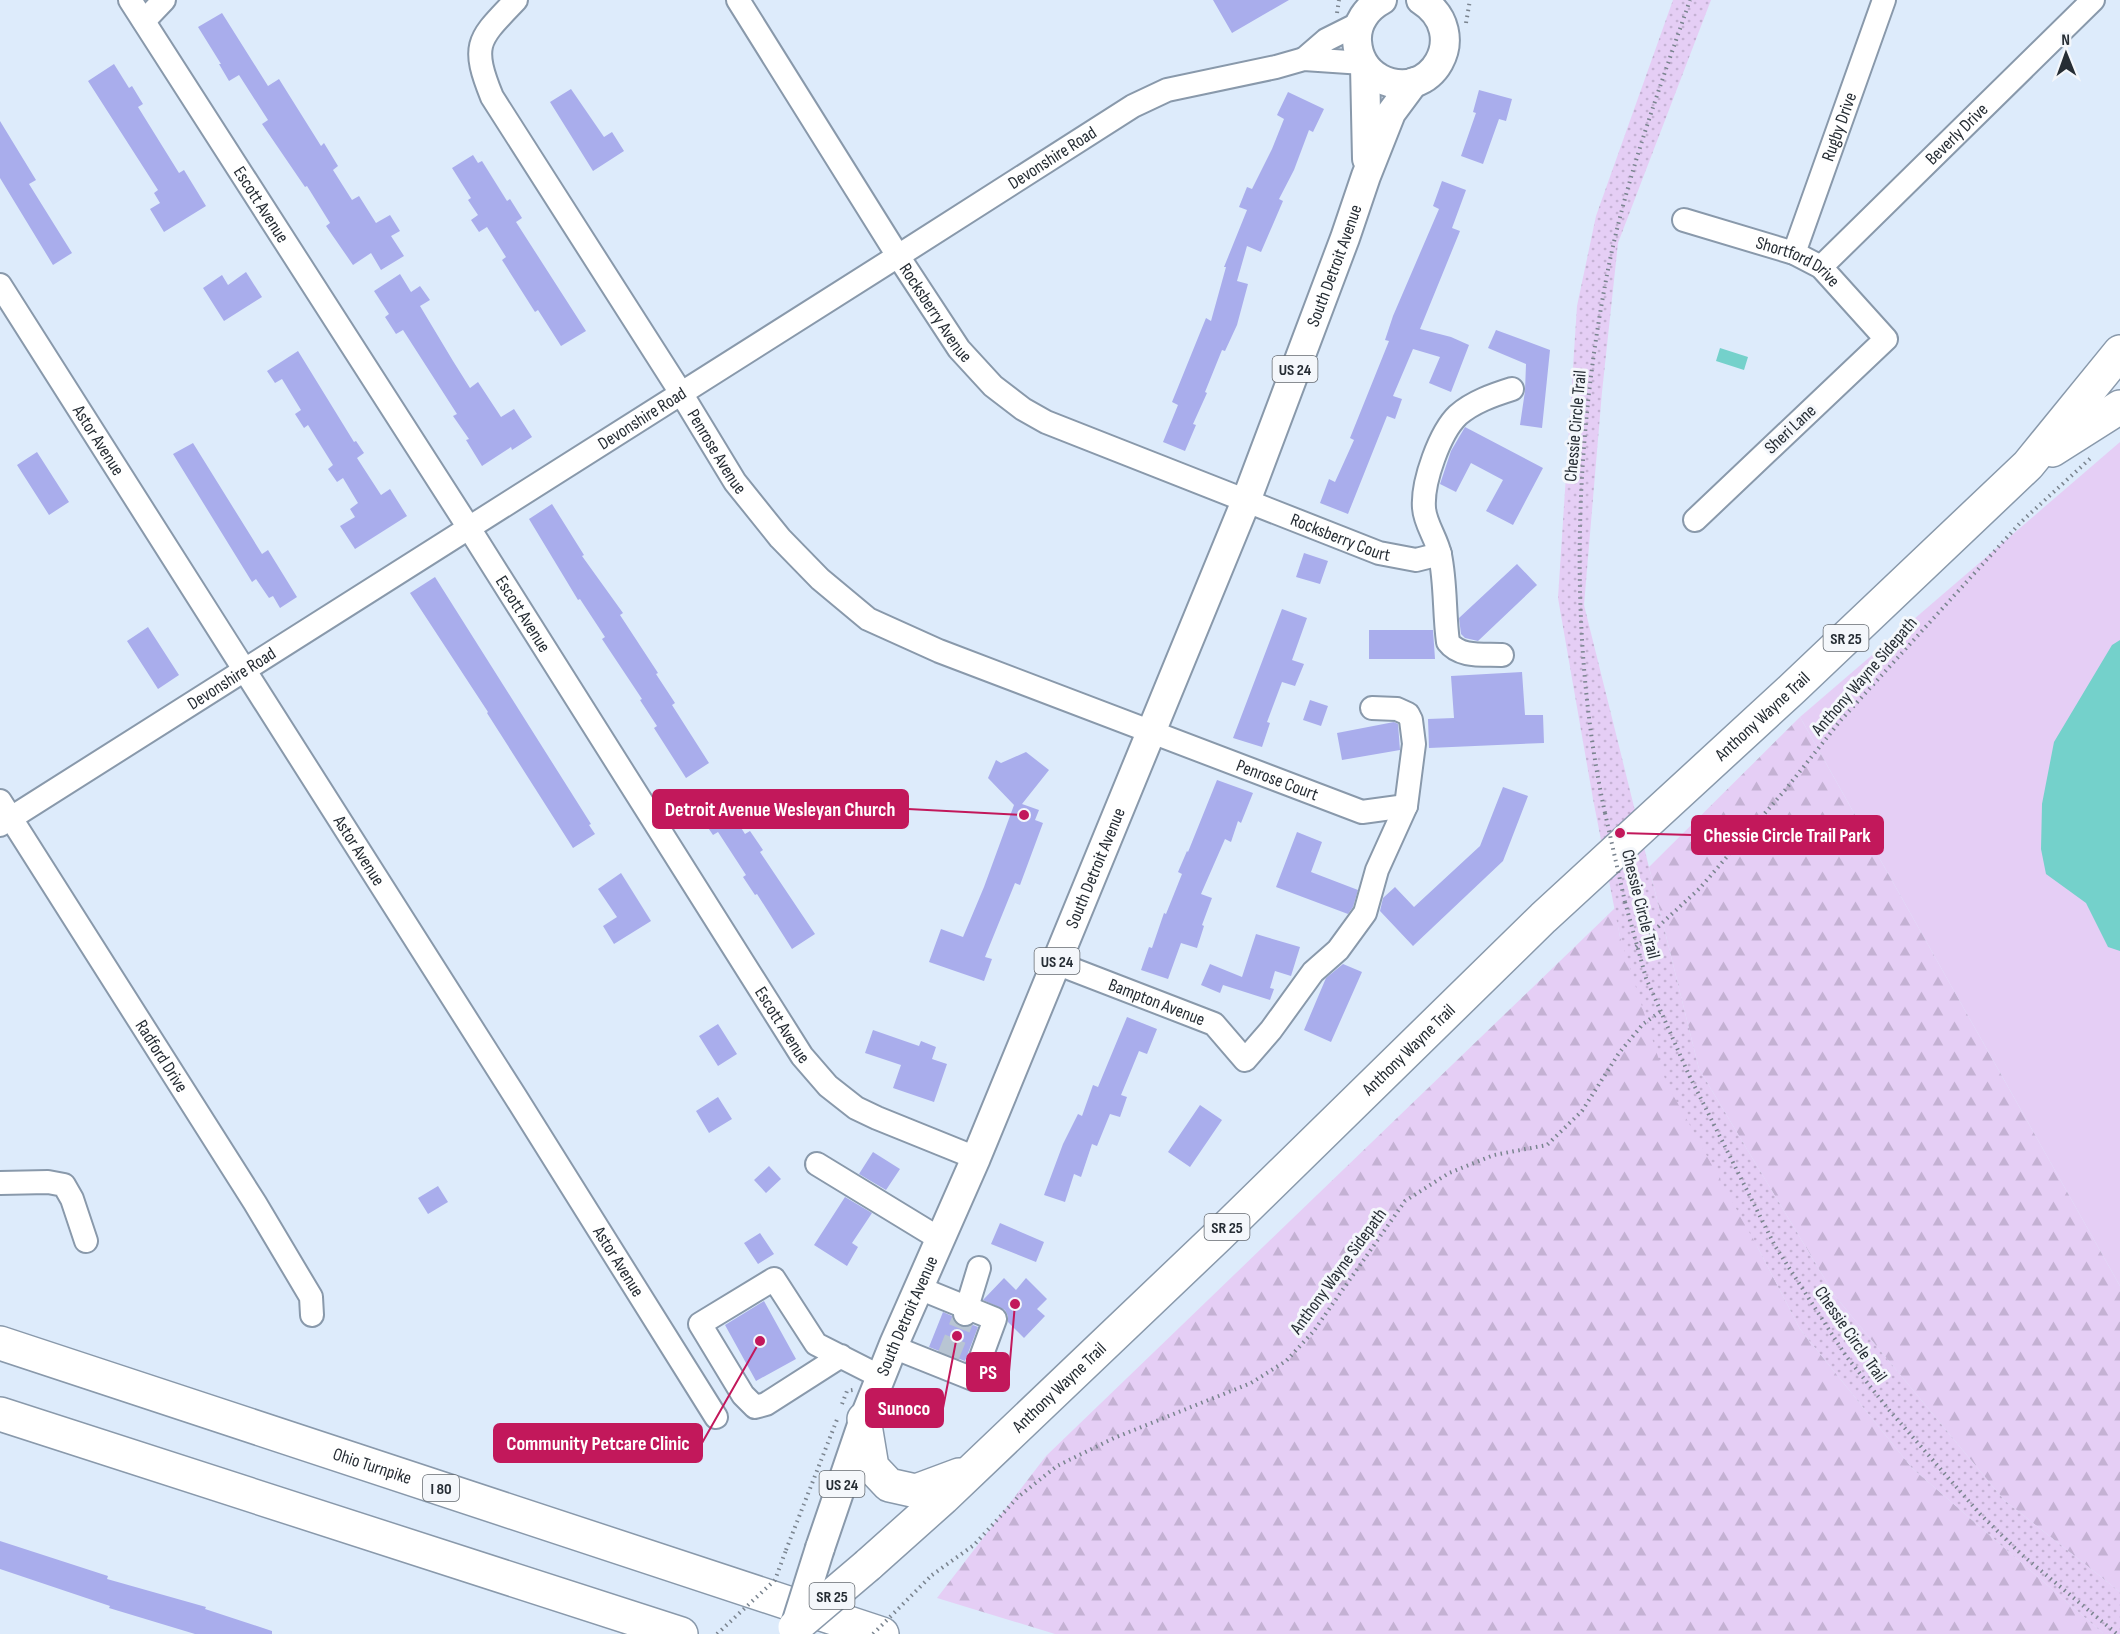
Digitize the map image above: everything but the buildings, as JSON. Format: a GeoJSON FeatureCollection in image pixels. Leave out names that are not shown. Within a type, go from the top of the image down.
{"type":"FeatureCollection","features":[{"type":"Feature","properties":{"kind":"highway","name":"Anthony Wayne Trail"},"geometry":{"type":"LineString","coordinates":[[792,1631],[943,1498],[1227,1228],[1543,918],[1792,689],[2028,465],[2120,352]]}},
{"type":"Feature","properties":{"kind":"highway","name":"Anthony Wayne Trail"},"geometry":{"type":"LineString","coordinates":[[2028,465],[2120,407]]}},
{"type":"Feature","properties":{"kind":"highway","name":"Ohio Turnpike"},"geometry":{"type":"LineString","coordinates":[[0,1343],[882,1634]]}},
{"type":"Feature","properties":{"kind":"highway"},"geometry":{"type":"LineString","coordinates":[[0,1414],[681,1634]]}},
{"type":"Feature","properties":{"kind":"highway"},"geometry":{"type":"LineString","coordinates":[[864,1419],[872,1467],[889,1485],[916,1491],[969,1472]]}},
{"type":"Feature","properties":{"kind":"main road","name":"South Detroit Avenue"},"geometry":{"type":"LineString","coordinates":[[792,1631],[864,1419],[976,1158],[1246,501],[1391,113],[1414,82],[1428,75],[1438,65],[1444,51],[1449,11],[1434,10],[1421,0]]}},
{"type":"Feature","properties":{"kind":"main road","name":"South Detroit Avenue"},"geometry":{"type":"LineString","coordinates":[[1365,10],[1357,37],[1358,52],[1364,64],[1368,136],[1366,176]]}},
{"type":"Feature","properties":{"kind":"main road"},"geometry":{"type":"LineString","coordinates":[[1364,64],[1374,75],[1387,82],[1401,84],[1414,82]]}},
{"type":"Feature","properties":{"kind":"street","name":"Escott Avenue"},"geometry":{"type":"LineString","coordinates":[[130,0],[469,528],[802,1056],[828,1086],[856,1108],[976,1158]]}},
{"type":"Feature","properties":{"kind":"street"},"geometry":{"type":"LineString","coordinates":[[144,21],[164,0]]}},
{"type":"Feature","properties":{"kind":"street","name":"Penrose Avenue"},"geometry":{"type":"LineString","coordinates":[[516,0],[485,33],[479,50],[482,72],[492,97],[681,393],[735,482],[780,538],[820,579],[868,619],[939,651],[1150,733]]}},
{"type":"Feature","properties":{"kind":"street","name":"Rocksberry Avenue"},"geometry":{"type":"LineString","coordinates":[[738,0],[959,349],[993,386],[1023,409],[1046,422],[1246,501]]}},
{"type":"Feature","properties":{"kind":"street","name":"Rugby Drive"},"geometry":{"type":"LineString","coordinates":[[1794,253],[1884,0]]}},
{"type":"Feature","properties":{"kind":"street","name":"Beverly Drive"},"geometry":{"type":"LineString","coordinates":[[1821,267],[2093,0]]}},
{"type":"Feature","properties":{"kind":"street","name":"Devonshire Road"},"geometry":{"type":"LineString","coordinates":[[1304,59],[1326,39],[1365,10]]}},
{"type":"Feature","properties":{"kind":"street","name":"Devonshire Road"},"geometry":{"type":"LineString","coordinates":[[4,814],[244,670],[1147,98],[1190,84],[1276,67],[1304,59],[1364,64]]}},
{"type":"Feature","properties":{"kind":"street","name":"Shortford Drive"},"geometry":{"type":"LineString","coordinates":[[1684,220],[1794,253],[1821,267],[1886,339]]}},
{"type":"Feature","properties":{"kind":"street","name":"Astor Avenue"},"geometry":{"type":"LineString","coordinates":[[0,285],[515,1096],[716,1418]]}},
{"type":"Feature","properties":{"kind":"street","name":"Sheri Lane"},"geometry":{"type":"LineString","coordinates":[[1695,520],[1886,339]]}},
{"type":"Feature","properties":{"kind":"street"},"geometry":{"type":"LineString","coordinates":[[1502,655],[1470,654],[1452,647],[1448,642],[1440,554],[1424,510],[1424,494],[1430,467],[1450,423],[1460,413],[1490,396],[1512,389]]}},
{"type":"Feature","properties":{"kind":"street","name":"Rocksberry Court"},"geometry":{"type":"LineString","coordinates":[[1246,501],[1379,553],[1416,560],[1440,554]]}},
{"type":"Feature","properties":{"kind":"street"},"geometry":{"type":"LineString","coordinates":[[1372,708],[1397,709],[1408,714],[1412,720],[1413,744],[1406,806]]}},
{"type":"Feature","properties":{"kind":"street","name":"Penrose Court"},"geometry":{"type":"LineString","coordinates":[[1150,733],[1362,812],[1406,806]]}},
{"type":"Feature","properties":{"kind":"street","name":"Bampton Avenue"},"geometry":{"type":"LineString","coordinates":[[1056,963],[1214,1024],[1245,1060],[1271,1030],[1313,972],[1338,950],[1365,913],[1377,870],[1406,806]]}},
{"type":"Feature","properties":{"kind":"street","name":"Radford Drive"},"geometry":{"type":"LineString","coordinates":[[4,814],[255,1203],[312,1297],[312,1315]]}},
{"type":"Feature","properties":{"kind":"street"},"geometry":{"type":"LineString","coordinates":[[817,1164],[940,1239]]}},
{"type":"Feature","properties":{"kind":"street"},"geometry":{"type":"LineString","coordinates":[[0,1183],[48,1182],[64,1185],[72,1199],[86,1241]]}},
{"type":"Feature","properties":{"kind":"street"},"geometry":{"type":"LineString","coordinates":[[959,1308],[979,1268]]}},
{"type":"Feature","properties":{"kind":"street"},"geometry":{"type":"LineString","coordinates":[[842,1356],[766,1404],[755,1407],[743,1395],[700,1324],[774,1280],[816,1344],[842,1356],[881,1377]]}},
{"type":"Feature","properties":{"kind":"street"},"geometry":{"type":"LineString","coordinates":[[893,1347],[939,1361],[973,1379],[995,1319],[959,1308],[919,1288]]}},
{"type":"Feature","properties":{"kind":"path","name":"Chessie Circle Trail"},"geometry":{"type":"LineString","coordinates":[[1690,0],[1649,117],[1611,255],[1589,396],[1584,454],[1581,556],[1582,629],[1588,717],[1605,813],[1636,947],[1660,1012],[1689,1075],[1775,1246],[1846,1356],[1904,1428],[1980,1514],[2021,1554],[2117,1634]]}},
{"type":"Feature","properties":{"kind":"path","name":"Anthony Wayne Sidepath"},"geometry":{"type":"LineString","coordinates":[[1636,947],[1699,889],[1785,790],[1841,720],[2021,522],[2095,454]]}},
{"type":"Feature","properties":{"kind":"path","name":"Anthony Wayne Sidepath"},"geometry":{"type":"LineString","coordinates":[[873,1634],[932,1575],[974,1545],[1018,1497],[1057,1466],[1114,1438],[1251,1383],[1287,1361],[1313,1332],[1404,1201],[1449,1173],[1494,1155],[1547,1145],[1581,1111],[1625,1046],[1643,1024],[1660,1012]]}},
{"type":"Feature","properties":{"kind":"path"},"geometry":{"type":"LineString","coordinates":[[717,1634],[775,1580],[848,1391]]}},
{"type":"Feature","properties":{"kind":"green space"},"geometry":{"type":"Polygon","coordinates":[[[1673,0],[1711,0],[1618,243],[1602,392],[1584,605],[1699,1069],[1835,1296],[2004,1500],[2120,1592],[2120,1634],[2104,1634],[1912,1468],[1800,1329],[1666,1082],[1620,937],[1558,598],[1577,306],[1596,216],[1673,0]]]}},
{"type":"Feature","properties":{"kind":"green space"},"geometry":{"type":"Polygon","coordinates":[[[2120,442],[2120,1286],[1800,717],[2120,442]]]}},
{"type":"Feature","properties":{"kind":"green space"},"geometry":{"type":"Polygon","coordinates":[[[1800,717],[2120,1286],[2120,1592],[2004,1500],[1835,1296],[1699,1069],[1649,867],[1800,717]]]}},
{"type":"Feature","properties":{"kind":"green space"},"geometry":{"type":"Polygon","coordinates":[[[1615,908],[1620,937],[1758,1248],[1800,1329],[1912,1468],[2104,1634],[1055,1634],[937,1598],[1046,1456],[1615,908]]]}},
{"type":"Feature","properties":{"kind":"shaded area"},"geometry":{"type":"Polygon","coordinates":[[[1720,348],[1748,357],[1744,370],[1716,361],[1720,348]]]}},
{"type":"Feature","properties":{"kind":"shaded area"},"geometry":{"type":"Polygon","coordinates":[[[2120,640],[2120,951],[2108,947],[2086,903],[2046,874],[2041,849],[2042,804],[2054,742],[2112,645],[2120,640]]]}},
{"type":"Feature","properties":{"kind":"tunnel"},"geometry":{"type":"LineString","coordinates":[[947,1359],[965,1314]]}},
{"type":"Feature","properties":{"kind":"place","name":"Detroit Avenue Wesleyan Church"},"geometry":{"type":"Point","coordinates":[1024,815]}},
{"type":"Feature","properties":{"kind":"place","name":"Chessie Circle Trail Park"},"geometry":{"type":"Point","coordinates":[1620,833]}},
{"type":"Feature","properties":{"kind":"place","name":"PS"},"geometry":{"type":"Point","coordinates":[1015,1304]}},
{"type":"Feature","properties":{"kind":"place","name":"Sunoco"},"geometry":{"type":"Point","coordinates":[957,1336]}},
{"type":"Feature","properties":{"kind":"place","name":"Community Petcare Clinic"},"geometry":{"type":"Point","coordinates":[760,1341]}}]}
